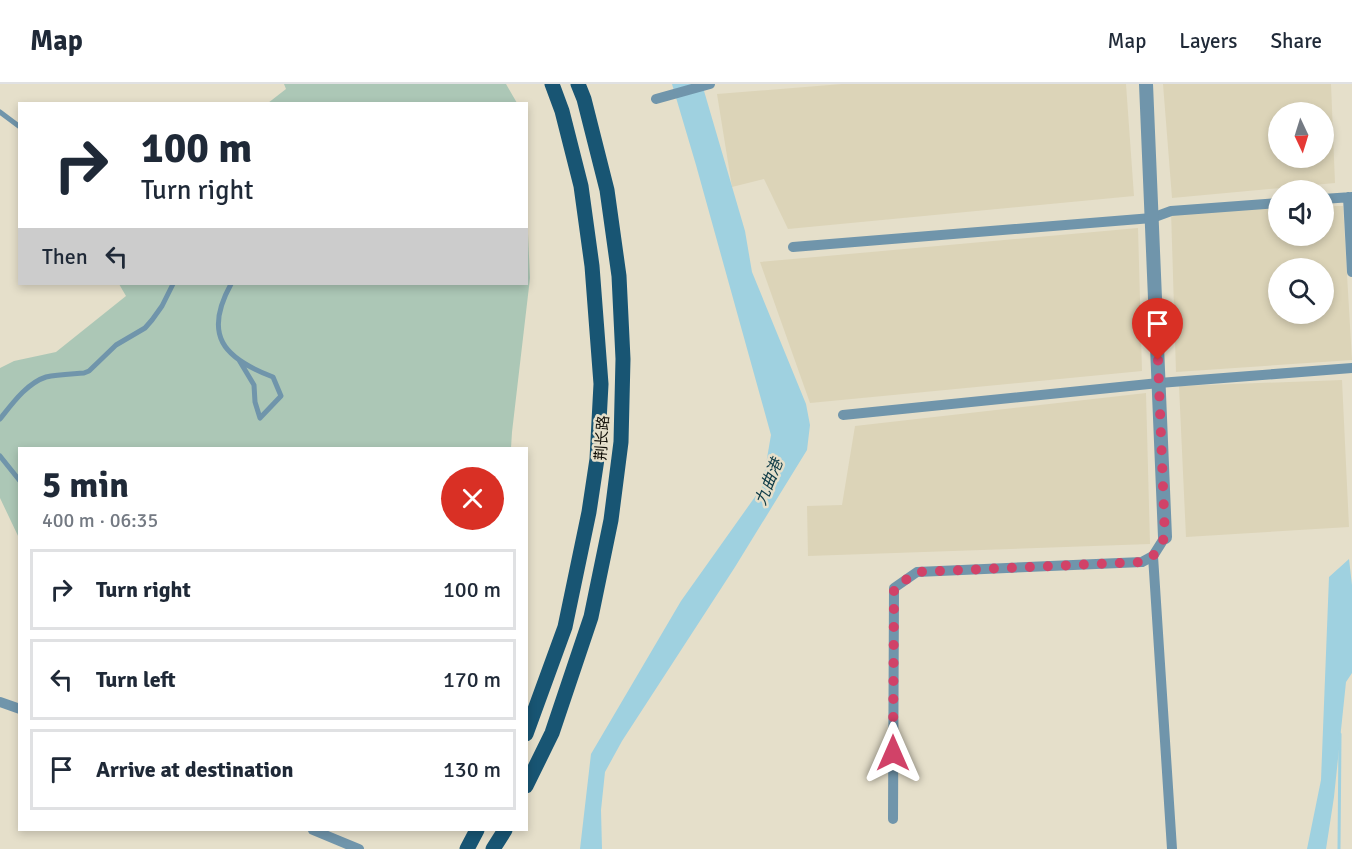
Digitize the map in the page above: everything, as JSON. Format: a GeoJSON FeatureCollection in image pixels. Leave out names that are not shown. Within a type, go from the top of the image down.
{"type":"FeatureCollection","features":[{"type":"Feature","properties":{"kind":"main road","name":"荆长路"},"geometry":{"type":"LineString","coordinates":[[528,729],[565,627],[589,512],[597,459],[601,384],[592,266],[581,186],[562,111],[552,84]]}},
{"type":"Feature","properties":{"kind":"main road","name":"荆长路"},"geometry":{"type":"LineString","coordinates":[[528,782],[552,734],[591,617],[611,520],[621,442],[623,358],[619,276],[607,190],[584,99],[578,84]]}},
{"type":"Feature","properties":{"kind":"main road"},"geometry":{"type":"LineString","coordinates":[[466,849],[476,831]]}},
{"type":"Feature","properties":{"kind":"main road"},"geometry":{"type":"LineString","coordinates":[[493,849],[504,831]]}},
{"type":"Feature","properties":{"kind":"street"},"geometry":{"type":"LineString","coordinates":[[656,99],[708,84]]}},
{"type":"Feature","properties":{"kind":"street"},"geometry":{"type":"LineString","coordinates":[[893,819],[894,588],[917,572],[1142,562],[1153,556],[1165,537],[1146,84]]}},
{"type":"Feature","properties":{"kind":"street"},"geometry":{"type":"LineString","coordinates":[[1334,198],[1350,197],[1352,272]]}},
{"type":"Feature","properties":{"kind":"street"},"geometry":{"type":"LineString","coordinates":[[793,247],[1152,218],[1170,211],[1268,204]]}},
{"type":"Feature","properties":{"kind":"street"},"geometry":{"type":"LineString","coordinates":[[843,415],[1160,383],[1352,368]]}},
{"type":"Feature","properties":{"kind":"street"},"geometry":{"type":"LineString","coordinates":[[1153,556],[1172,849]]}},
{"type":"Feature","properties":{"kind":"street"},"geometry":{"type":"LineString","coordinates":[[0,702],[18,708]]}},
{"type":"Feature","properties":{"kind":"street"},"geometry":{"type":"LineString","coordinates":[[315,831],[359,849]]}},
{"type":"Feature","properties":{"kind":"lane"},"geometry":{"type":"LineString","coordinates":[[0,112],[18,126]]}},
{"type":"Feature","properties":{"kind":"lane"},"geometry":{"type":"LineString","coordinates":[[0,419],[32,384],[49,376],[89,371],[116,345],[145,328],[162,306],[172,285]]}},
{"type":"Feature","properties":{"kind":"lane"},"geometry":{"type":"LineString","coordinates":[[231,285],[219,315],[218,329],[222,341],[228,350],[245,365],[273,376],[281,396],[260,418],[255,402],[254,386],[239,360]]}},
{"type":"Feature","properties":{"kind":"lane"},"geometry":{"type":"LineString","coordinates":[[0,456],[18,478]]}},
{"type":"Feature","properties":{"kind":"shaded area"},"geometry":{"type":"Polygon","coordinates":[[[842,84],[1126,84],[1134,196],[788,229],[764,179],[732,187],[717,94],[842,84]]]}},
{"type":"Feature","properties":{"kind":"shaded area"},"geometry":{"type":"Polygon","coordinates":[[[1163,84],[1331,84],[1332,102],[1268,102],[1268,168],[1334,168],[1334,158],[1335,183],[1334,180],[1268,180],[1268,189],[1172,198],[1163,84]]]}},
{"type":"Feature","properties":{"kind":"shaded area"},"geometry":{"type":"Polygon","coordinates":[[[1334,206],[1343,206],[1352,360],[1176,372],[1171,211],[1268,208],[1268,246],[1334,246],[1334,206]]]}},
{"type":"Feature","properties":{"kind":"shaded area"},"geometry":{"type":"Polygon","coordinates":[[[1138,228],[1142,371],[810,403],[760,262],[1138,228]]]}},
{"type":"Feature","properties":{"kind":"shaded area"},"geometry":{"type":"Polygon","coordinates":[[[1342,380],[1349,527],[1186,537],[1179,386],[1342,380]]]}},
{"type":"Feature","properties":{"kind":"shaded area"},"geometry":{"type":"Polygon","coordinates":[[[1146,393],[1150,544],[808,556],[807,506],[842,505],[855,426],[1146,393]]]}},
{"type":"Feature","properties":{"kind":"green space"},"geometry":{"type":"Polygon","coordinates":[[[284,84],[506,84],[516,102],[269,102],[286,89],[284,84]]]}},
{"type":"Feature","properties":{"kind":"green space"},"geometry":{"type":"Polygon","coordinates":[[[528,233],[530,278],[511,447],[18,447],[18,536],[0,498],[0,368],[14,361],[56,352],[126,296],[120,285],[528,285],[528,233]]]}},
{"type":"Feature","properties":{"kind":"water","name":"九曲港"},"geometry":{"type":"Polygon","coordinates":[[[672,84],[702,84],[745,231],[752,272],[806,404],[810,425],[807,450],[735,567],[622,741],[605,772],[601,810],[602,849],[580,849],[591,754],[681,601],[762,487],[771,435],[672,84]]]}},
{"type":"Feature","properties":{"kind":"water"},"geometry":{"type":"Polygon","coordinates":[[[1349,559],[1352,585],[1352,673],[1346,682],[1326,849],[1307,849],[1321,780],[1329,577],[1349,559]]]}},
{"type":"Feature","properties":{"kind":"waterway"},"geometry":{"type":"LineString","coordinates":[[1339,849],[1340,734]]}},
{"type":"Feature","properties":{"kind":"route"},"geometry":{"type":"LineString","coordinates":[[893,753],[894,588],[917,572],[1142,562],[1153,556],[1165,537],[1158,360]]}}]}
